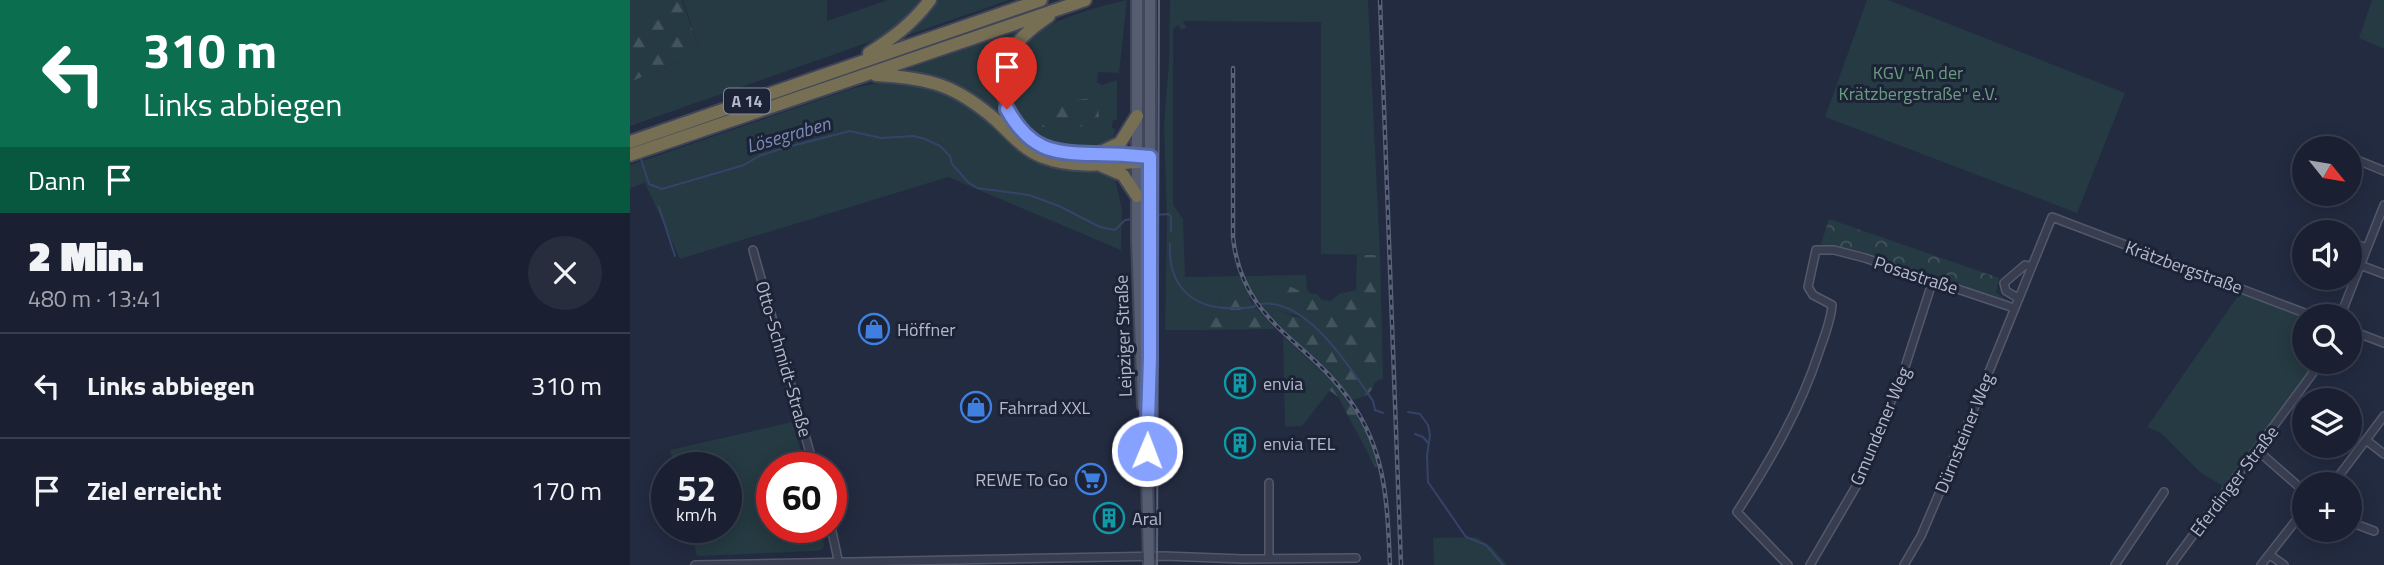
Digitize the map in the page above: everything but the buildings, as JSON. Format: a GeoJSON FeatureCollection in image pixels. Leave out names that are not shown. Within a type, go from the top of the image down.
{"type":"FeatureCollection","features":[{"type":"Feature","properties":{"kind":"highway"},"geometry":{"type":"LineString","coordinates":[[851,64],[905,29],[930,0]]}},
{"type":"Feature","properties":{"kind":"highway","name":"A 14"},"geometry":{"type":"LineString","coordinates":[[630,155],[640,143],[851,64],[1041,0]]}},
{"type":"Feature","properties":{"kind":"highway","name":"A 14"},"geometry":{"type":"LineString","coordinates":[[640,143],[867,74],[1085,0]]}},
{"type":"Feature","properties":{"kind":"highway"},"geometry":{"type":"LineString","coordinates":[[1056,10],[1026,34],[1012,52],[1003,75],[1007,109],[1025,135],[1045,148],[1098,159],[1123,175],[1137,196]]}},
{"type":"Feature","properties":{"kind":"highway"},"geometry":{"type":"LineString","coordinates":[[867,74],[909,77],[940,84],[967,96],[1014,139],[1041,156],[1063,163],[1098,159],[1143,159]]}},
{"type":"Feature","properties":{"kind":"highway"},"geometry":{"type":"LineString","coordinates":[[1098,159],[1120,143],[1137,116]]}},
{"type":"Feature","properties":{"kind":"main road"},"geometry":{"type":"LineString","coordinates":[[1137,0],[1137,116],[1143,159]]}},
{"type":"Feature","properties":{"kind":"main road","name":"Leipziger Straße"},"geometry":{"type":"LineString","coordinates":[[1147,419],[1143,404],[1137,196],[1143,159],[1150,0]]}},
{"type":"Feature","properties":{"kind":"main road","name":"Leipziger Straße"},"geometry":{"type":"LineString","coordinates":[[1143,159],[1150,207],[1150,398],[1147,419],[1149,561]]}},
{"type":"Feature","properties":{"kind":"street"},"geometry":{"type":"LineString","coordinates":[[2362,163],[2384,171]]}},
{"type":"Feature","properties":{"kind":"street"},"geometry":{"type":"LineString","coordinates":[[2362,260],[2384,205]]}},
{"type":"Feature","properties":{"kind":"street","name":"Dürnsteiner Weg"},"geometry":{"type":"LineString","coordinates":[[1904,565],[1921,536],[1944,482],[2052,217]]}},
{"type":"Feature","properties":{"kind":"street","name":"Krätzbergstraße"},"geometry":{"type":"LineString","coordinates":[[2052,217],[2292,308]]}},
{"type":"Feature","properties":{"kind":"street"},"geometry":{"type":"LineString","coordinates":[[2362,246],[2367,248]]}},
{"type":"Feature","properties":{"kind":"street","name":"Otto-Schmidt-Straße"},"geometry":{"type":"LineString","coordinates":[[753,250],[810,452]]}},
{"type":"Feature","properties":{"kind":"street","name":"Posastraße"},"geometry":{"type":"LineString","coordinates":[[1788,565],[1737,512],[1783,437],[1815,364],[1831,316],[1832,305],[1813,295],[1808,287],[1816,250],[1834,250],[1850,254],[2014,307]]}},
{"type":"Feature","properties":{"kind":"street"},"geometry":{"type":"LineString","coordinates":[[2018,298],[2006,291],[2004,284],[2025,265],[2031,267]]}},
{"type":"Feature","properties":{"kind":"street"},"geometry":{"type":"LineString","coordinates":[[2362,266],[2384,274]]}},
{"type":"Feature","properties":{"kind":"street","name":"Gmundener Weg"},"geometry":{"type":"LineString","coordinates":[[1810,565],[1857,483],[1908,357],[1933,280]]}},
{"type":"Feature","properties":{"kind":"street"},"geometry":{"type":"LineString","coordinates":[[2362,335],[2384,343]]}},
{"type":"Feature","properties":{"kind":"street","name":"Eferdinger Straße"},"geometry":{"type":"LineString","coordinates":[[2171,565],[2312,374]]}},
{"type":"Feature","properties":{"kind":"street"},"geometry":{"type":"LineString","coordinates":[[2342,472],[2384,416]]}},
{"type":"Feature","properties":{"kind":"street"},"geometry":{"type":"LineString","coordinates":[[2366,440],[2384,454]]}},
{"type":"Feature","properties":{"kind":"street"},"geometry":{"type":"LineString","coordinates":[[2257,450],[2292,481]]}},
{"type":"Feature","properties":{"kind":"street"},"geometry":{"type":"LineString","coordinates":[[1269,483],[1269,558]]}},
{"type":"Feature","properties":{"kind":"street"},"geometry":{"type":"LineString","coordinates":[[2115,565],[2164,492]]}},
{"type":"Feature","properties":{"kind":"street"},"geometry":{"type":"LineString","coordinates":[[2261,565],[2292,526]]}},
{"type":"Feature","properties":{"kind":"street"},"geometry":{"type":"LineString","coordinates":[[2362,526],[2374,531]]}},
{"type":"Feature","properties":{"kind":"street"},"geometry":{"type":"LineString","coordinates":[[834,543],[839,564]]}},
{"type":"Feature","properties":{"kind":"street"},"geometry":{"type":"LineString","coordinates":[[2270,555],[2284,565]]}},
{"type":"Feature","properties":{"kind":"street"},"geometry":{"type":"LineString","coordinates":[[695,565],[1243,562],[1269,558],[1356,558]]}},
{"type":"Feature","properties":{"kind":"green space"},"geometry":{"type":"Polygon","coordinates":[[[630,0],[663,0],[655,21],[632,36],[630,35],[630,0]]]}},
{"type":"Feature","properties":{"kind":"green space"},"geometry":{"type":"Polygon","coordinates":[[[663,0],[682,0],[700,52],[630,82],[630,35],[654,21],[663,0]]]}},
{"type":"Feature","properties":{"kind":"green space"},"geometry":{"type":"Polygon","coordinates":[[[683,0],[827,0],[827,21],[888,0],[920,0],[900,25],[875,40],[630,126],[630,82],[700,52],[683,0]]]}},
{"type":"Feature","properties":{"kind":"green space"},"geometry":{"type":"Polygon","coordinates":[[[938,0],[1009,0],[908,35],[938,0]]]}},
{"type":"Feature","properties":{"kind":"green space"},"geometry":{"type":"Polygon","coordinates":[[[1127,0],[1119,73],[1098,72],[1097,82],[1102,85],[1117,80],[1117,120],[1113,120],[1112,128],[1116,129],[1112,140],[1087,148],[1068,149],[1051,145],[1036,137],[1015,113],[1010,97],[1010,79],[1021,47],[1032,35],[1051,24],[1091,9],[1127,0]]]}},
{"type":"Feature","properties":{"kind":"green space"},"geometry":{"type":"Polygon","coordinates":[[[1170,0],[1368,0],[1380,255],[1321,254],[1321,22],[1184,21],[1187,27],[1182,30],[1178,25],[1173,29],[1173,205],[1183,219],[1185,277],[1306,275],[1307,290],[1311,294],[1287,285],[1275,297],[1291,301],[1318,318],[1317,322],[1276,310],[1269,315],[1257,298],[1244,299],[1223,291],[1220,303],[1203,330],[1165,330],[1167,221],[1164,125],[1170,0]]]}},
{"type":"Feature","properties":{"kind":"green space","name":"KGV \"An der Krätzbergstraße\" e.V."},"geometry":{"type":"Polygon","coordinates":[[[1867,0],[1888,0],[2125,93],[2077,213],[1825,117],[1867,0]]]}},
{"type":"Feature","properties":{"kind":"green space"},"geometry":{"type":"Polygon","coordinates":[[[2372,0],[2384,0],[2384,49],[2359,38],[2372,0]]]}},
{"type":"Feature","properties":{"kind":"green space"},"geometry":{"type":"Polygon","coordinates":[[[1020,30],[1005,53],[998,74],[999,96],[1007,123],[969,94],[944,81],[897,73],[1020,30]]]}},
{"type":"Feature","properties":{"kind":"green space"},"geometry":{"type":"Polygon","coordinates":[[[887,81],[940,88],[982,113],[1114,174],[1122,210],[1121,250],[948,177],[680,259],[645,183],[630,188],[630,165],[854,88],[887,81]]]}},
{"type":"Feature","properties":{"kind":"green space"},"geometry":{"type":"Polygon","coordinates":[[[1090,98],[1098,102],[1099,120],[1066,128],[1048,128],[1032,124],[1032,112],[1042,105],[1090,98]]]}},
{"type":"Feature","properties":{"kind":"green space"},"geometry":{"type":"Polygon","coordinates":[[[1829,219],[1999,278],[1996,293],[2009,301],[2008,304],[1902,266],[1821,244],[1829,219]]]}},
{"type":"Feature","properties":{"kind":"green space"},"geometry":{"type":"Polygon","coordinates":[[[1357,255],[1380,255],[1383,378],[1375,382],[1367,395],[1352,400],[1332,376],[1277,326],[1269,315],[1276,310],[1317,321],[1318,318],[1291,301],[1275,297],[1274,285],[1278,282],[1331,301],[1339,294],[1356,290],[1357,255]]]}},
{"type":"Feature","properties":{"kind":"green space"},"geometry":{"type":"Polygon","coordinates":[[[1223,291],[1248,298],[1275,329],[1203,330],[1220,303],[1223,291]]]}},
{"type":"Feature","properties":{"kind":"green space"},"geometry":{"type":"Polygon","coordinates":[[[2240,293],[2292,312],[2292,374],[2310,374],[2300,388],[2292,388],[2292,399],[2226,488],[2200,472],[2161,433],[2147,427],[2240,293]]]}},
{"type":"Feature","properties":{"kind":"green space"},"geometry":{"type":"Polygon","coordinates":[[[1283,336],[1335,384],[1302,426],[1285,427],[1283,336]]]}},
{"type":"Feature","properties":{"kind":"green space"},"geometry":{"type":"Polygon","coordinates":[[[1335,384],[1366,433],[1379,465],[1376,468],[1338,397],[1329,390],[1335,384]]]}},
{"type":"Feature","properties":{"kind":"green space"},"geometry":{"type":"Polygon","coordinates":[[[792,422],[801,452],[756,452],[756,543],[824,543],[824,547],[815,551],[697,556],[694,543],[742,543],[742,452],[670,450],[792,422]]]}},
{"type":"Feature","properties":{"kind":"green space"},"geometry":{"type":"Polygon","coordinates":[[[1476,537],[1492,547],[1507,565],[1434,565],[1433,538],[1476,537]]]}},
{"type":"Feature","properties":{"kind":"waterway","name":"Lösegraben"},"geometry":{"type":"LineString","coordinates":[[641,159],[649,184],[662,189],[744,165],[759,156],[784,148],[850,131],[881,138],[914,136],[940,146],[950,156],[952,164],[977,188],[1029,195],[1059,206],[1100,227],[1115,230],[1125,220],[1132,219]]}},
{"type":"Feature","properties":{"kind":"waterway"},"geometry":{"type":"LineString","coordinates":[[659,207],[675,256]]}},
{"type":"Feature","properties":{"kind":"waterway","name":"Lösegraben"},"geometry":{"type":"LineString","coordinates":[[1155,215],[1169,214],[1171,231]]}},
{"type":"Feature","properties":{"kind":"waterway","name":"Lösegraben"},"geometry":{"type":"LineString","coordinates":[[1170,244],[1173,272],[1185,292],[1195,299],[1218,307],[1255,306]]}},
{"type":"Feature","properties":{"kind":"waterway","name":"Lösegraben"},"geometry":{"type":"LineString","coordinates":[[1260,304],[1277,305],[1310,323],[1340,354],[1373,401],[1375,410],[1383,413]]}},
{"type":"Feature","properties":{"kind":"waterway","name":"Lösegraben"},"geometry":{"type":"LineString","coordinates":[[1408,412],[1420,414],[1428,425],[1428,482],[1466,537],[1486,545],[1503,565]]}},
{"type":"Feature","properties":{"kind":"waterway"},"geometry":{"type":"LineString","coordinates":[[1415,434],[1428,443]]}},
{"type":"Feature","properties":{"kind":"tram line"},"geometry":{"type":"LineString","coordinates":[[1157,565],[1159,0]]}},
{"type":"Feature","properties":{"kind":"railway"},"geometry":{"type":"LineString","coordinates":[[1380,0],[1401,565]]}},
{"type":"Feature","properties":{"kind":"railway"},"geometry":{"type":"LineString","coordinates":[[1233,68],[1233,237],[1239,266],[1249,291],[1263,311],[1334,380],[1363,421],[1372,441],[1383,480],[1390,565]]}},
{"type":"Feature","properties":{"kind":"place","name":"Höffner"},"geometry":{"type":"Point","coordinates":[874,329]}},
{"type":"Feature","properties":{"kind":"place","name":"envia"},"geometry":{"type":"Point","coordinates":[1240,383]}},
{"type":"Feature","properties":{"kind":"place","name":"Fahrrad XXL"},"geometry":{"type":"Point","coordinates":[976,407]}},
{"type":"Feature","properties":{"kind":"place","name":"envia TEL"},"geometry":{"type":"Point","coordinates":[1240,443]}},
{"type":"Feature","properties":{"kind":"place","name":"REWE To Go"},"geometry":{"type":"Point","coordinates":[1091,479]}},
{"type":"Feature","properties":{"kind":"place","name":"Aral"},"geometry":{"type":"Point","coordinates":[1109,518]}},
{"type":"Feature","properties":{"kind":"route"},"geometry":{"type":"LineString","coordinates":[[1007,109],[1025,135],[1056,152],[1150,157],[1150,398],[1146,425],[1147,451]]}}]}
